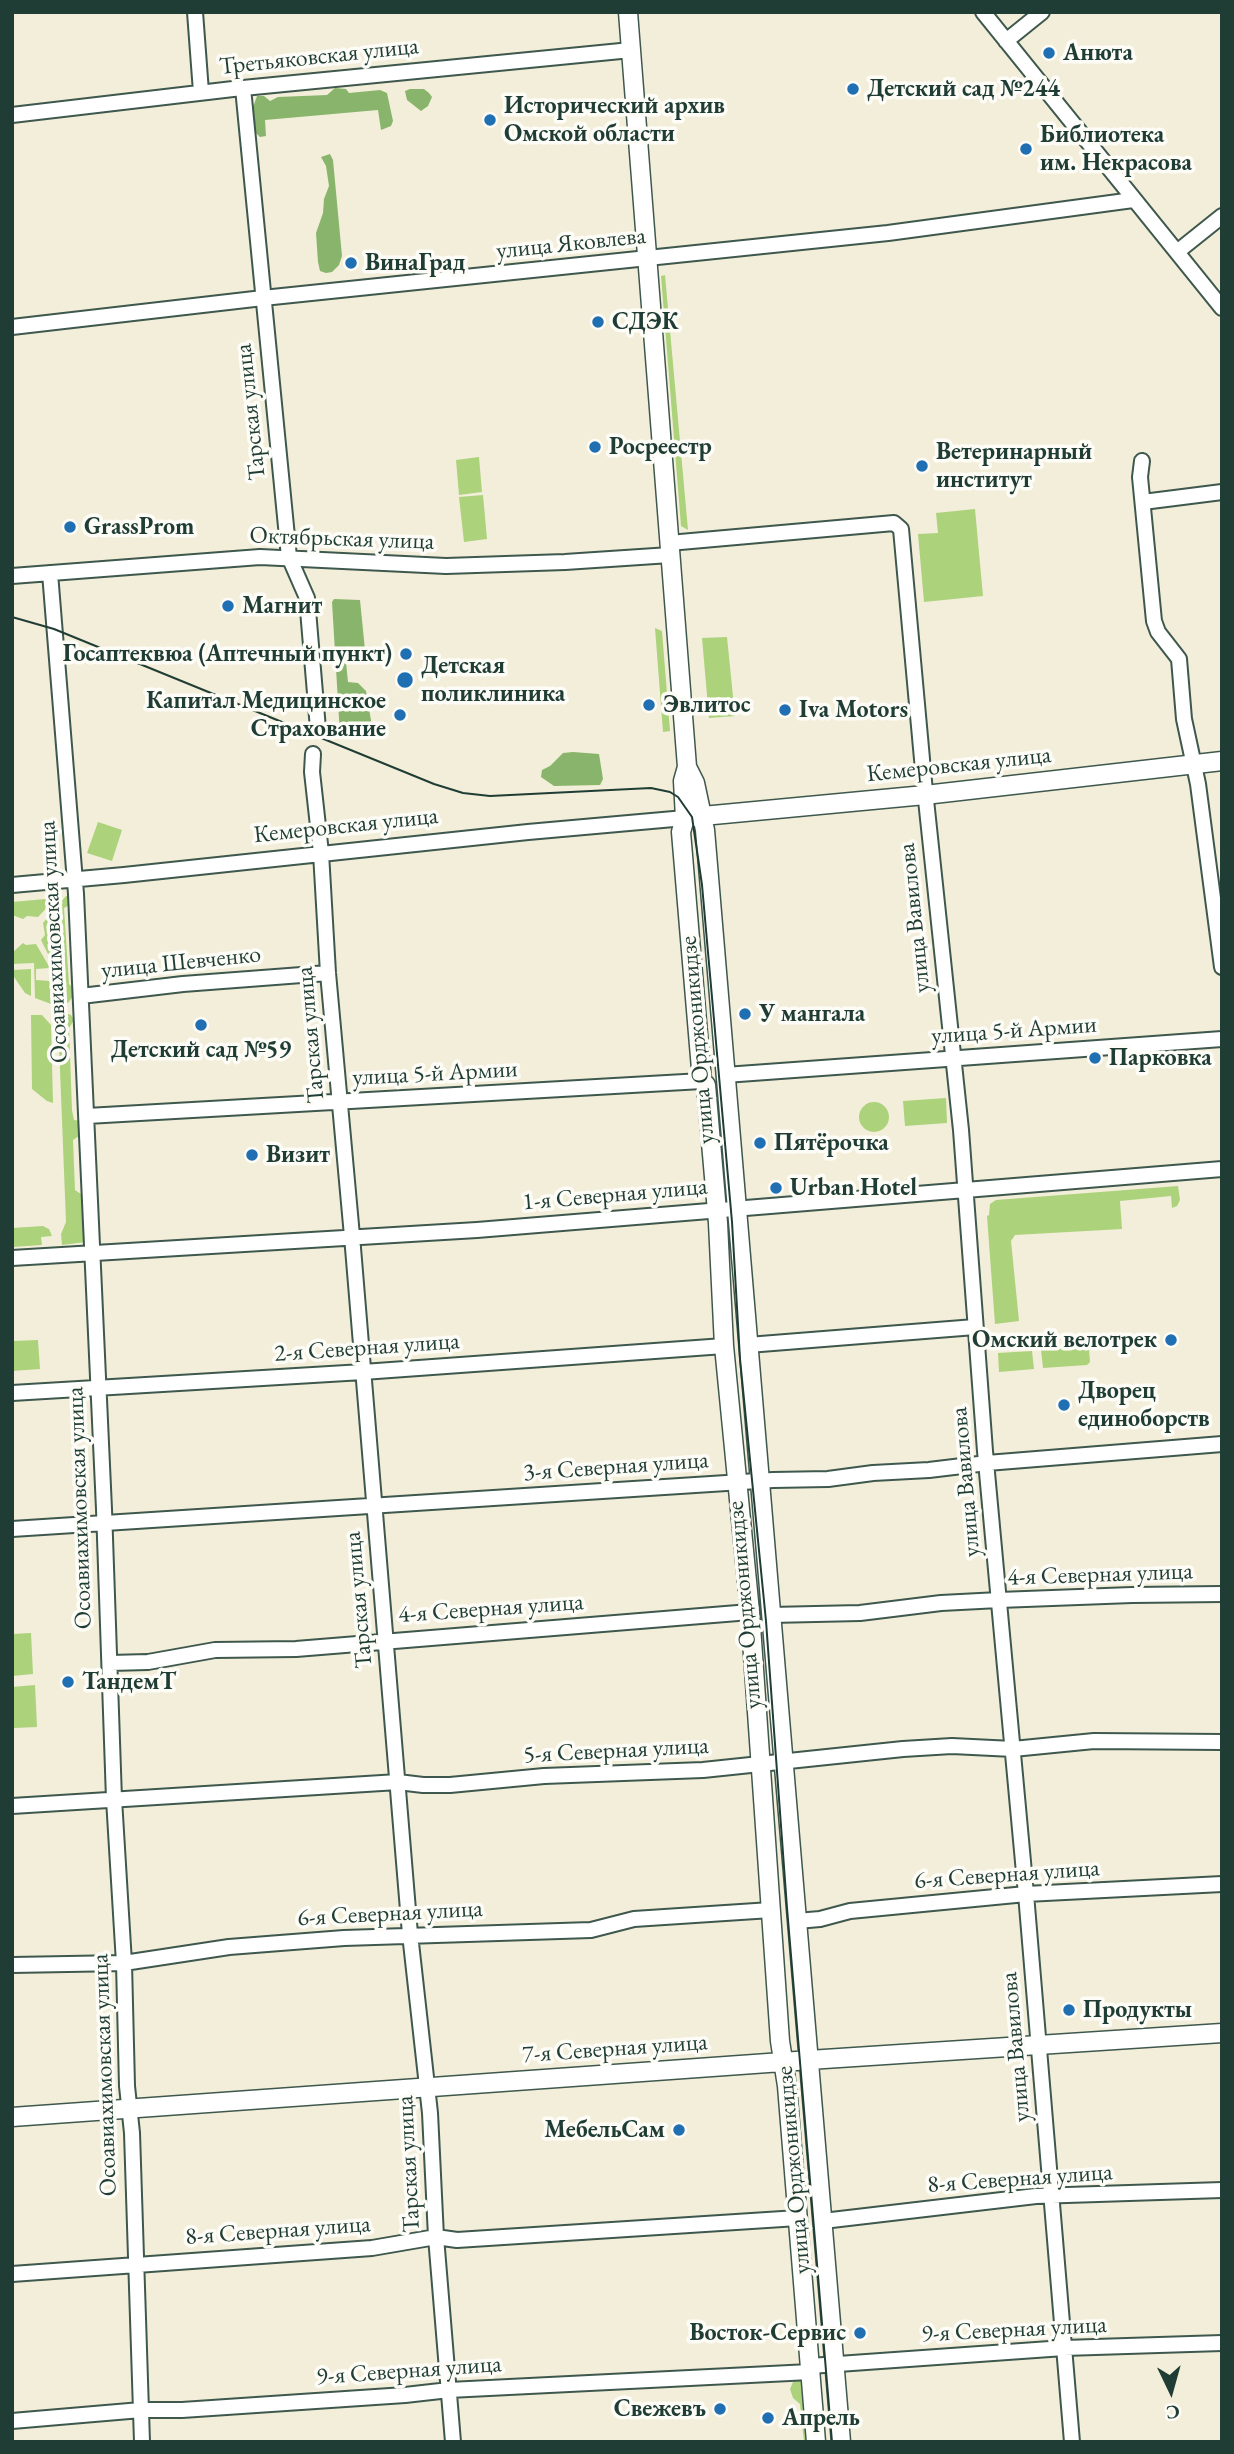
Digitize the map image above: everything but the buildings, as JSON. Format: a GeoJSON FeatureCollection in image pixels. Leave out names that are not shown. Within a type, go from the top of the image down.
{"type":"FeatureCollection","features":[{"type":"Feature","properties":{"kind":"main road","name":"улица Орджоникидзе"},"geometry":{"type":"LineString","coordinates":[[628,12],[687,767],[682,785],[694,817],[725,1075],[841,2442]]}},
{"type":"Feature","properties":{"kind":"main road","name":"Кемеровская улица"},"geometry":{"type":"LineString","coordinates":[[694,817],[925,795],[1222,761]]}},
{"type":"Feature","properties":{"kind":"main road","name":"улица Орджоникидзе"},"geometry":{"type":"LineString","coordinates":[[694,817],[681,832],[702,1081],[706,1085],[717,1209],[724,1346],[750,1612],[771,1910],[816,2442]]}},
{"type":"Feature","properties":{"kind":"main road","name":"7-я Северная улица"},"geometry":{"type":"LineString","coordinates":[[12,2117],[810,2060],[1222,2034]]}},
{"type":"Feature","properties":{"kind":"street"},"geometry":{"type":"LineString","coordinates":[[195,12],[201,92]]}},
{"type":"Feature","properties":{"kind":"street"},"geometry":{"type":"LineString","coordinates":[[983,12],[1222,307]]}},
{"type":"Feature","properties":{"kind":"street"},"geometry":{"type":"LineString","coordinates":[[1006,41],[1042,12]]}},
{"type":"Feature","properties":{"kind":"street","name":"Третьяковская улица"},"geometry":{"type":"LineString","coordinates":[[12,115],[201,92],[631,50]]}},
{"type":"Feature","properties":{"kind":"street","name":"Тарская улица"},"geometry":{"type":"LineString","coordinates":[[243,88],[289,557],[307,598],[318,729]]}},
{"type":"Feature","properties":{"kind":"street","name":"улица Яковлева"},"geometry":{"type":"LineString","coordinates":[[12,327],[888,233],[1133,200]]}},
{"type":"Feature","properties":{"kind":"street"},"geometry":{"type":"LineString","coordinates":[[1177,252],[1222,216]]}},
{"type":"Feature","properties":{"kind":"street"},"geometry":{"type":"LineString","coordinates":[[1142,461],[1140,477],[1154,621],[1158,632],[1179,659],[1184,719],[1194,764],[1222,967]]}},
{"type":"Feature","properties":{"kind":"street"},"geometry":{"type":"LineString","coordinates":[[1143,502],[1222,492]]}},
{"type":"Feature","properties":{"kind":"street","name":"Октябрьская улица"},"geometry":{"type":"LineString","coordinates":[[12,576],[260,556],[347,563],[446,566],[565,562],[894,523]]}},
{"type":"Feature","properties":{"kind":"street","name":"улица Вавилова"},"geometry":{"type":"LineString","coordinates":[[894,523],[901,529],[953,1059],[1072,2442]]}},
{"type":"Feature","properties":{"kind":"street","name":"Осоавиахимовская улица"},"geometry":{"type":"LineString","coordinates":[[50,573],[75,879],[87,1115],[142,2442]]}},
{"type":"Feature","properties":{"kind":"street","name":"Тарская улица"},"geometry":{"type":"LineString","coordinates":[[313,754],[312,772],[321,853],[328,973],[384,1640],[410,1934],[428,2087],[436,2237],[453,2442]]}},
{"type":"Feature","properties":{"kind":"street","name":"Кемеровская улица"},"geometry":{"type":"LineString","coordinates":[[12,885],[694,817]]}},
{"type":"Feature","properties":{"kind":"street","name":"улица Шевченко"},"geometry":{"type":"LineString","coordinates":[[81,996],[183,984],[328,973]]}},
{"type":"Feature","properties":{"kind":"street","name":"улица 5-й Армии"},"geometry":{"type":"LineString","coordinates":[[725,1075],[1222,1039]]}},
{"type":"Feature","properties":{"kind":"street","name":"улица 5-й Армии"},"geometry":{"type":"LineString","coordinates":[[87,1115],[702,1081]]}},
{"type":"Feature","properties":{"kind":"street","name":"1-я Северная улица"},"geometry":{"type":"LineString","coordinates":[[12,1258],[477,1230],[1222,1168]]}},
{"type":"Feature","properties":{"kind":"street"},"geometry":{"type":"LineString","coordinates":[[748,1345],[975,1327]]}},
{"type":"Feature","properties":{"kind":"street","name":"2-я Северная улица"},"geometry":{"type":"LineString","coordinates":[[12,1393],[363,1372],[724,1346]]}},
{"type":"Feature","properties":{"kind":"street","name":"3-я Северная улица"},"geometry":{"type":"LineString","coordinates":[[12,1529],[760,1480],[828,1479],[1222,1444]]}},
{"type":"Feature","properties":{"kind":"street","name":"4-я Северная улица"},"geometry":{"type":"LineString","coordinates":[[771,1615],[860,1613],[941,1603],[999,1600],[1222,1594]]}},
{"type":"Feature","properties":{"kind":"street","name":"4-я Северная улица"},"geometry":{"type":"LineString","coordinates":[[110,1663],[148,1662],[215,1650],[296,1649],[750,1612]]}},
{"type":"Feature","properties":{"kind":"street","name":"5-я Северная улица"},"geometry":{"type":"LineString","coordinates":[[12,1806],[398,1782],[423,1786],[450,1785],[544,1776],[703,1770],[952,1746],[1013,1749],[1094,1741],[1222,1742]]}},
{"type":"Feature","properties":{"kind":"street","name":"6-я Северная улица"},"geometry":{"type":"LineString","coordinates":[[797,1921],[820,1919],[850,1911],[1026,1894],[1222,1884]]}},
{"type":"Feature","properties":{"kind":"street","name":"6-я Северная улица"},"geometry":{"type":"LineString","coordinates":[[12,1965],[124,1963],[229,1947],[410,1934],[591,1930],[634,1919],[771,1910]]}},
{"type":"Feature","properties":{"kind":"street","name":"8-я Северная улица"},"geometry":{"type":"LineString","coordinates":[[823,2221],[1036,2196],[1222,2190]]}},
{"type":"Feature","properties":{"kind":"street","name":"8-я Северная улица"},"geometry":{"type":"LineString","coordinates":[[12,2274],[372,2248],[436,2237],[457,2240],[798,2218]]}},
{"type":"Feature","properties":{"kind":"street","name":"9-я Северная улица"},"geometry":{"type":"LineString","coordinates":[[12,2421],[141,2410],[195,2409],[449,2390],[810,2369],[834,2364],[1064,2348],[1222,2343]]}},
{"type":"Feature","properties":{"kind":"green space"},"geometry":{"type":"Polygon","coordinates":[[[335,88],[346,89],[349,93],[380,90],[387,93],[393,121],[391,126],[381,130],[378,110],[265,120],[266,136],[260,137],[255,132],[252,110],[257,96],[264,96],[270,101],[278,97],[327,95],[335,88]]]}},
{"type":"Feature","properties":{"kind":"green space"},"geometry":{"type":"Polygon","coordinates":[[[424,89],[429,93],[432,97],[428,106],[421,111],[407,100],[405,91],[424,89]]]}},
{"type":"Feature","properties":{"kind":"green space"},"geometry":{"type":"Polygon","coordinates":[[[330,154],[333,160],[342,256],[339,265],[332,272],[326,273],[320,271],[316,233],[329,186],[326,166],[321,157],[330,154]]]}},
{"type":"Feature","properties":{"kind":"green space"},"geometry":{"type":"Polygon","coordinates":[[[665,275],[688,530],[681,526],[661,276],[665,275]]]}},
{"type":"Feature","properties":{"kind":"green space"},"geometry":{"type":"Polygon","coordinates":[[[479,457],[482,492],[459,495],[456,460],[479,457]]]}},
{"type":"Feature","properties":{"kind":"green space"},"geometry":{"type":"Polygon","coordinates":[[[483,495],[487,539],[464,542],[459,497],[483,495]]]}},
{"type":"Feature","properties":{"kind":"green space"},"geometry":{"type":"Polygon","coordinates":[[[975,509],[983,596],[924,602],[918,534],[938,533],[936,513],[975,509]]]}},
{"type":"Feature","properties":{"kind":"green space"},"geometry":{"type":"Polygon","coordinates":[[[334,599],[360,600],[365,650],[362,659],[346,662],[348,682],[358,683],[366,691],[372,726],[355,739],[340,735],[332,602],[334,599]]]}},
{"type":"Feature","properties":{"kind":"green space"},"geometry":{"type":"Polygon","coordinates":[[[655,628],[662,631],[670,731],[663,732],[655,628]]]}},
{"type":"Feature","properties":{"kind":"green space"},"geometry":{"type":"Polygon","coordinates":[[[727,637],[735,716],[709,718],[702,638],[727,637]]]}},
{"type":"Feature","properties":{"kind":"green space"},"geometry":{"type":"Polygon","coordinates":[[[563,753],[599,754],[603,779],[600,785],[554,786],[541,777],[542,770],[563,753]]]}},
{"type":"Feature","properties":{"kind":"green space"},"geometry":{"type":"Polygon","coordinates":[[[98,822],[122,830],[112,861],[87,853],[98,822]]]}},
{"type":"Feature","properties":{"kind":"green space"},"geometry":{"type":"Polygon","coordinates":[[[66,896],[72,896],[72,904],[64,908],[69,984],[74,995],[68,1003],[63,1003],[57,1000],[55,955],[48,954],[41,940],[45,935],[43,923],[66,896]]]}},
{"type":"Feature","properties":{"kind":"green space"},"geometry":{"type":"Polygon","coordinates":[[[56,898],[38,917],[27,916],[23,919],[12,915],[12,902],[56,898]]]}},
{"type":"Feature","properties":{"kind":"green space"},"geometry":{"type":"Polygon","coordinates":[[[23,943],[36,944],[50,968],[36,969],[36,980],[50,981],[51,1004],[35,998],[34,963],[12,964],[12,953],[23,943]]]}},
{"type":"Feature","properties":{"kind":"green space"},"geometry":{"type":"Polygon","coordinates":[[[31,969],[31,996],[25,993],[12,970],[31,969]]]}},
{"type":"Feature","properties":{"kind":"green space"},"geometry":{"type":"Polygon","coordinates":[[[66,1013],[74,1020],[69,1028],[72,1110],[74,1120],[80,1121],[82,1134],[73,1140],[75,1190],[87,1198],[86,1242],[62,1245],[61,1234],[66,1222],[58,1019],[66,1013]]]}},
{"type":"Feature","properties":{"kind":"green space"},"geometry":{"type":"Polygon","coordinates":[[[31,1015],[42,1015],[51,1025],[53,1103],[32,1089],[31,1015]]]}},
{"type":"Feature","properties":{"kind":"green space"},"geometry":{"type":"Polygon","coordinates":[[[946,1098],[947,1123],[905,1126],[903,1101],[946,1098]]]}},
{"type":"Feature","properties":{"kind":"green space"},"geometry":{"type":"Polygon","coordinates":[[[874,1102],[880,1103],[888,1111],[888,1123],[880,1131],[874,1132],[868,1131],[860,1123],[859,1117],[860,1111],[868,1103],[874,1102]]]}},
{"type":"Feature","properties":{"kind":"green space"},"geometry":{"type":"Polygon","coordinates":[[[1178,1186],[1180,1200],[1177,1206],[1172,1208],[1171,1196],[1120,1201],[1122,1229],[1015,1235],[1011,1241],[1019,1321],[995,1324],[987,1216],[990,1204],[996,1200],[1178,1186]]]}},
{"type":"Feature","properties":{"kind":"green space"},"geometry":{"type":"Polygon","coordinates":[[[43,1226],[49,1229],[52,1236],[41,1237],[42,1245],[12,1247],[12,1228],[43,1226]]]}},
{"type":"Feature","properties":{"kind":"green space"},"geometry":{"type":"Polygon","coordinates":[[[38,1340],[40,1369],[12,1371],[12,1341],[38,1340]]]}},
{"type":"Feature","properties":{"kind":"green space"},"geometry":{"type":"Polygon","coordinates":[[[1084,1347],[1089,1349],[1090,1362],[1087,1365],[1043,1368],[1041,1350],[1084,1347]]]}},
{"type":"Feature","properties":{"kind":"green space"},"geometry":{"type":"Polygon","coordinates":[[[1032,1351],[1034,1369],[999,1372],[998,1353],[1032,1351]]]}},
{"type":"Feature","properties":{"kind":"green space"},"geometry":{"type":"Polygon","coordinates":[[[31,1633],[33,1674],[12,1676],[12,1634],[31,1633]]]}},
{"type":"Feature","properties":{"kind":"green space"},"geometry":{"type":"Polygon","coordinates":[[[35,1685],[37,1727],[14,1728],[12,1687],[35,1685]]]}},
{"type":"Feature","properties":{"kind":"green space"},"geometry":{"type":"Polygon","coordinates":[[[803,2376],[809,2442],[804,2442],[800,2404],[793,2398],[790,2389],[793,2382],[803,2376]]]}},
{"type":"Feature","properties":{"kind":"tram line"},"geometry":{"type":"LineString","coordinates":[[12,617],[54,629],[434,784],[463,793],[490,796],[651,788],[670,792],[678,797],[692,817],[702,885],[732,1222],[740,1359],[766,1621],[832,2442]]}},
{"type":"Feature","properties":{"kind":"place","name":"Анюта"},"geometry":{"type":"Point","coordinates":[1049,53]}},
{"type":"Feature","properties":{"kind":"place","name":"Детский сад №244"},"geometry":{"type":"Point","coordinates":[853,89]}},
{"type":"Feature","properties":{"kind":"place","name":"Исторический архив Омской области"},"geometry":{"type":"Point","coordinates":[490,120]}},
{"type":"Feature","properties":{"kind":"place","name":"Библиотека им. Некрасова"},"geometry":{"type":"Point","coordinates":[1026,149]}},
{"type":"Feature","properties":{"kind":"place","name":"ВинаГрад"},"geometry":{"type":"Point","coordinates":[351,263]}},
{"type":"Feature","properties":{"kind":"place","name":"СДЭК"},"geometry":{"type":"Point","coordinates":[598,322]}},
{"type":"Feature","properties":{"kind":"place","name":"Росреестр"},"geometry":{"type":"Point","coordinates":[595,447]}},
{"type":"Feature","properties":{"kind":"place","name":"Ветеринарный институт"},"geometry":{"type":"Point","coordinates":[922,466]}},
{"type":"Feature","properties":{"kind":"place","name":"GrassProm"},"geometry":{"type":"Point","coordinates":[70,527]}},
{"type":"Feature","properties":{"kind":"place","name":"Магнит"},"geometry":{"type":"Point","coordinates":[228,606]}},
{"type":"Feature","properties":{"kind":"place","name":"Госаптеквюа (Аптечный пункт)"},"geometry":{"type":"Point","coordinates":[406,654]}},
{"type":"Feature","properties":{"kind":"place","name":"Детская поликлиника"},"geometry":{"type":"Point","coordinates":[405,680]}},
{"type":"Feature","properties":{"kind":"place","name":"Эвлитос"},"geometry":{"type":"Point","coordinates":[649,705]}},
{"type":"Feature","properties":{"kind":"place","name":"Iva Motors"},"geometry":{"type":"Point","coordinates":[785,710]}},
{"type":"Feature","properties":{"kind":"place","name":"Капитал Медицинское Страхование"},"geometry":{"type":"Point","coordinates":[400,715]}},
{"type":"Feature","properties":{"kind":"place","name":"У мангала"},"geometry":{"type":"Point","coordinates":[745,1014]}},
{"type":"Feature","properties":{"kind":"place","name":"Детский сад №59"},"geometry":{"type":"Point","coordinates":[201,1025]}},
{"type":"Feature","properties":{"kind":"place","name":"Парковка"},"geometry":{"type":"Point","coordinates":[1095,1058]}},
{"type":"Feature","properties":{"kind":"place","name":"Пятёрочка"},"geometry":{"type":"Point","coordinates":[760,1143]}},
{"type":"Feature","properties":{"kind":"place","name":"Визит"},"geometry":{"type":"Point","coordinates":[252,1155]}},
{"type":"Feature","properties":{"kind":"place","name":"Urban Hotel"},"geometry":{"type":"Point","coordinates":[776,1188]}},
{"type":"Feature","properties":{"kind":"place","name":"Омский велотрек"},"geometry":{"type":"Point","coordinates":[1171,1340]}},
{"type":"Feature","properties":{"kind":"place","name":"Дворец единоборств"},"geometry":{"type":"Point","coordinates":[1064,1405]}},
{"type":"Feature","properties":{"kind":"place","name":"ТандемТ"},"geometry":{"type":"Point","coordinates":[68,1682]}},
{"type":"Feature","properties":{"kind":"place","name":"Продукты"},"geometry":{"type":"Point","coordinates":[1069,2010]}},
{"type":"Feature","properties":{"kind":"place","name":"МебельСам"},"geometry":{"type":"Point","coordinates":[679,2130]}},
{"type":"Feature","properties":{"kind":"place","name":"Восток-Сервис"},"geometry":{"type":"Point","coordinates":[860,2333]}},
{"type":"Feature","properties":{"kind":"place","name":"Свежевъ"},"geometry":{"type":"Point","coordinates":[720,2409]}},
{"type":"Feature","properties":{"kind":"place","name":"Апрель"},"geometry":{"type":"Point","coordinates":[768,2418]}}]}
